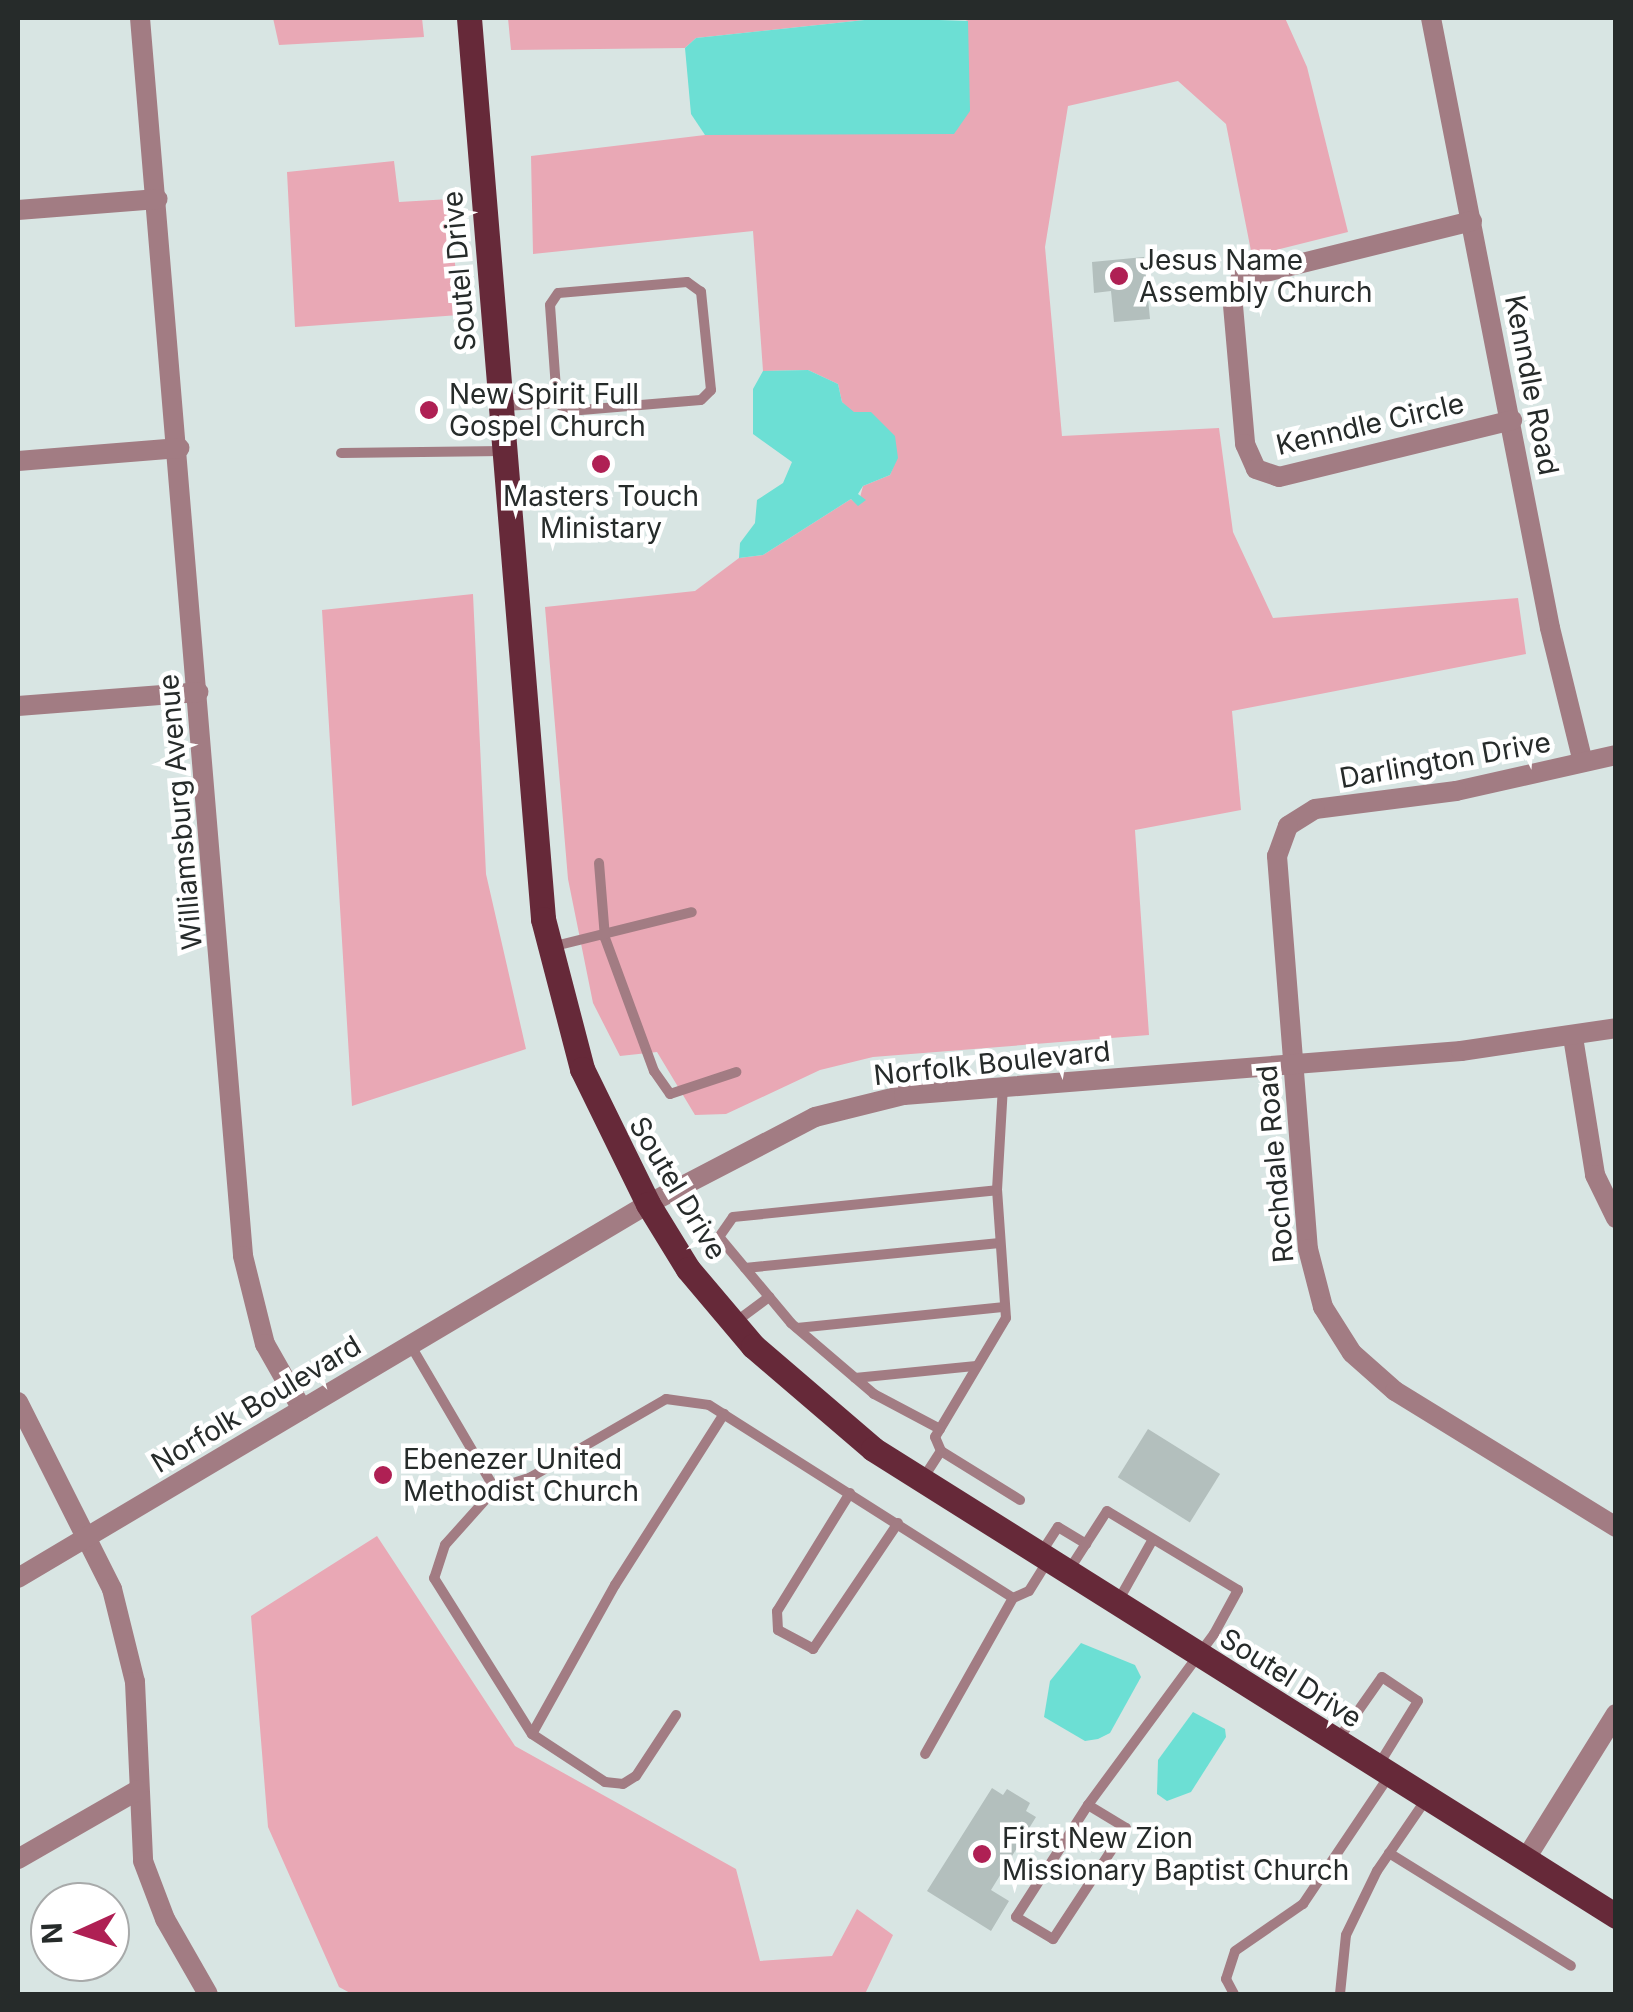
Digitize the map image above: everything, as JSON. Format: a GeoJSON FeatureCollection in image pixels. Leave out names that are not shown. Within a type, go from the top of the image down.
{"type":"FeatureCollection","features":[{"type":"Feature","properties":{"kind":"main road","name":"Soutel Drive"},"geometry":{"type":"LineString","coordinates":[[469,18],[550,947],[582,1069],[648,1204],[688,1269],[734,1324],[823,1412],[922,1481],[1616,1916]]}},
{"type":"Feature","properties":{"kind":"street","name":"Williamsburg Avenue"},"geometry":{"type":"LineString","coordinates":[[140,18],[180,448],[243,1256],[260,1332],[302,1409]]}},
{"type":"Feature","properties":{"kind":"street","name":"Kenndle Road"},"geometry":{"type":"LineString","coordinates":[[1431,18],[1550,628],[1583,762]]}},
{"type":"Feature","properties":{"kind":"street"},"geometry":{"type":"LineString","coordinates":[[18,210],[158,199]]}},
{"type":"Feature","properties":{"kind":"street","name":"Kenndle Circle"},"geometry":{"type":"LineString","coordinates":[[1472,221],[1240,278],[1232,294],[1245,444],[1256,469],[1279,476],[1512,420]]}},
{"type":"Feature","properties":{"kind":"street"},"geometry":{"type":"LineString","coordinates":[[18,461],[180,448]]}},
{"type":"Feature","properties":{"kind":"street"},"geometry":{"type":"LineString","coordinates":[[18,706],[198,692]]}},
{"type":"Feature","properties":{"kind":"street","name":"Darlington Drive"},"geometry":{"type":"LineString","coordinates":[[1288,826],[1314,810],[1456,791],[1616,755]]}},
{"type":"Feature","properties":{"kind":"street","name":"Rochdale Road"},"geometry":{"type":"LineString","coordinates":[[1288,826],[1277,856],[1311,1264],[1336,1331],[1394,1391],[1616,1528]]}},
{"type":"Feature","properties":{"kind":"street","name":"Norfolk Boulevard"},"geometry":{"type":"LineString","coordinates":[[18,1578],[648,1204],[815,1116],[904,1095],[1294,1064],[1573,1037],[1616,1028]]}},
{"type":"Feature","properties":{"kind":"street"},"geometry":{"type":"LineString","coordinates":[[1573,1037],[1594,1174],[1616,1218]]}},
{"type":"Feature","properties":{"kind":"street"},"geometry":{"type":"LineString","coordinates":[[18,1402],[33,1443],[112,1589],[130,1649],[138,1790],[150,1888],[208,1994]]}},
{"type":"Feature","properties":{"kind":"street"},"geometry":{"type":"LineString","coordinates":[[1525,1860],[1616,1714]]}},
{"type":"Feature","properties":{"kind":"street"},"geometry":{"type":"LineString","coordinates":[[18,1859],[138,1790]]}},
{"type":"Feature","properties":{"kind":"lane"},"geometry":{"type":"LineString","coordinates":[[500,406],[557,404],[569,411],[702,400],[710,390],[702,292],[687,282],[558,293],[550,305],[557,404]]}},
{"type":"Feature","properties":{"kind":"lane"},"geometry":{"type":"LineString","coordinates":[[342,453],[504,451]]}},
{"type":"Feature","properties":{"kind":"lane"},"geometry":{"type":"LineString","coordinates":[[599,863],[605,938],[654,1071],[670,1094],[736,1072]]}},
{"type":"Feature","properties":{"kind":"lane"},"geometry":{"type":"LineString","coordinates":[[550,947],[605,938],[692,912]]}},
{"type":"Feature","properties":{"kind":"lane"},"geometry":{"type":"LineString","coordinates":[[922,1481],[941,1451],[940,1429],[1006,1318],[997,1190],[1003,1087]]}},
{"type":"Feature","properties":{"kind":"lane"},"geometry":{"type":"LineString","coordinates":[[940,1429],[855,1378],[796,1328],[719,1237],[733,1217],[997,1190]]}},
{"type":"Feature","properties":{"kind":"lane"},"geometry":{"type":"LineString","coordinates":[[745,1268],[1000,1243]]}},
{"type":"Feature","properties":{"kind":"lane"},"geometry":{"type":"LineString","coordinates":[[734,1324],[769,1297]]}},
{"type":"Feature","properties":{"kind":"lane"},"geometry":{"type":"LineString","coordinates":[[796,1328],[1005,1307]]}},
{"type":"Feature","properties":{"kind":"lane"},"geometry":{"type":"LineString","coordinates":[[411,1345],[494,1489]]}},
{"type":"Feature","properties":{"kind":"lane"},"geometry":{"type":"LineString","coordinates":[[855,1378],[976,1366]]}},
{"type":"Feature","properties":{"kind":"lane"},"geometry":{"type":"LineString","coordinates":[[676,1714],[636,1776],[623,1784],[605,1782],[532,1734],[434,1578],[444,1545],[494,1489],[531,1477],[666,1399],[709,1405],[1013,1598]]}},
{"type":"Feature","properties":{"kind":"lane"},"geometry":{"type":"LineString","coordinates":[[532,1734],[614,1585],[724,1414]]}},
{"type":"Feature","properties":{"kind":"lane"},"geometry":{"type":"LineString","coordinates":[[941,1451],[1020,1500]]}},
{"type":"Feature","properties":{"kind":"lane"},"geometry":{"type":"LineString","coordinates":[[850,1493],[777,1611],[778,1630],[813,1649],[898,1523]]}},
{"type":"Feature","properties":{"kind":"lane"},"geometry":{"type":"LineString","coordinates":[[925,1754],[1013,1598],[1029,1590],[1052,1563],[1086,1544],[1108,1510],[1238,1590],[1198,1654],[1088,1805],[1016,1917],[1053,1939],[1126,1828],[1088,1805]]}},
{"type":"Feature","properties":{"kind":"lane"},"geometry":{"type":"LineString","coordinates":[[1052,1563],[1058,1526],[1086,1544]]}},
{"type":"Feature","properties":{"kind":"lane"},"geometry":{"type":"LineString","coordinates":[[1116,1604],[1153,1539]]}},
{"type":"Feature","properties":{"kind":"lane"},"geometry":{"type":"LineString","coordinates":[[1234,1994],[1226,1978],[1234,1951],[1303,1904],[1384,1771],[1418,1701],[1382,1677],[1336,1742]]}},
{"type":"Feature","properties":{"kind":"lane"},"geometry":{"type":"LineString","coordinates":[[1340,1994],[1346,1935],[1389,1853],[1426,1798]]}},
{"type":"Feature","properties":{"kind":"lane"},"geometry":{"type":"LineString","coordinates":[[1389,1853],[1571,1966]]}},
{"type":"Feature","properties":{"kind":"shaded area"},"geometry":{"type":"Polygon","coordinates":[[[273,18],[422,18],[424,37],[279,45],[273,18]]]}},
{"type":"Feature","properties":{"kind":"shaded area"},"geometry":{"type":"Polygon","coordinates":[[[508,18],[883,18],[696,38],[685,48],[511,50],[508,18]]]}},
{"type":"Feature","properties":{"kind":"shaded area"},"geometry":{"type":"Polygon","coordinates":[[[960,18],[1285,18],[1307,67],[1348,232],[1252,256],[1226,124],[1178,81],[1068,106],[1045,247],[1062,436],[1219,428],[1233,532],[1273,618],[1518,598],[1526,654],[1232,711],[1241,810],[1135,830],[1149,1035],[873,1057],[820,1070],[726,1114],[695,1115],[657,1052],[620,1056],[593,1003],[568,879],[545,607],[695,591],[739,558],[763,555],[851,499],[858,505],[863,486],[890,475],[897,458],[842,402],[838,384],[808,370],[763,371],[753,231],[533,254],[531,156],[705,135],[968,21],[960,18]]]}},
{"type":"Feature","properties":{"kind":"shaded area"},"geometry":{"type":"Polygon","coordinates":[[[394,161],[399,202],[450,199],[459,315],[295,327],[287,172],[394,161]]]}},
{"type":"Feature","properties":{"kind":"shaded area"},"geometry":{"type":"Polygon","coordinates":[[[473,594],[486,874],[526,1049],[352,1106],[322,610],[473,594]]]}},
{"type":"Feature","properties":{"kind":"shaded area"},"geometry":{"type":"Polygon","coordinates":[[[377,1536],[515,1746],[736,1869],[760,1961],[832,1956],[857,1909],[893,1935],[865,1994],[352,1994],[339,1987],[268,1827],[251,1616],[377,1536]]]}},
{"type":"Feature","properties":{"kind":"water"},"geometry":{"type":"Polygon","coordinates":[[[883,18],[968,21],[970,111],[954,134],[705,135],[691,114],[685,48],[696,38],[883,18]]]}},
{"type":"Feature","properties":{"kind":"water"},"geometry":{"type":"Polygon","coordinates":[[[808,370],[838,384],[842,402],[854,412],[871,412],[895,436],[898,458],[890,475],[863,486],[858,494],[866,500],[858,506],[851,499],[763,555],[739,558],[740,543],[755,523],[757,500],[783,483],[792,462],[753,434],[753,389],[763,371],[808,370]]]}},
{"type":"Feature","properties":{"kind":"water"},"geometry":{"type":"Polygon","coordinates":[[[1081,1643],[1135,1665],[1141,1677],[1110,1733],[1085,1741],[1044,1717],[1050,1681],[1081,1643]]]}},
{"type":"Feature","properties":{"kind":"water"},"geometry":{"type":"Polygon","coordinates":[[[1193,1712],[1225,1729],[1226,1737],[1191,1792],[1167,1801],[1157,1794],[1158,1760],[1193,1712]]]}},
{"type":"Feature","properties":{"kind":"building","name":"Jesus Name Assembly Church"},"geometry":{"type":"Polygon","coordinates":[[[1144,257],[1150,319],[1114,322],[1111,291],[1094,293],[1092,262],[1144,257]]]}},
{"type":"Feature","properties":{"kind":"building"},"geometry":{"type":"Polygon","coordinates":[[[1148,1429],[1220,1474],[1190,1522],[1118,1477],[1148,1429]]]}},
{"type":"Feature","properties":{"kind":"building","name":"First New Zion Missionary Baptist Church"},"geometry":{"type":"Polygon","coordinates":[[[992,1788],[1003,1795],[1007,1789],[1030,1803],[1026,1811],[1036,1817],[991,1890],[1009,1901],[991,1931],[927,1891],[992,1788]]]}},
{"type":"Feature","properties":{"kind":"place","name":"Jesus Name Assembly Church"},"geometry":{"type":"Point","coordinates":[1119,276]}},
{"type":"Feature","properties":{"kind":"place","name":"New Spirit Full Gospel Church"},"geometry":{"type":"Point","coordinates":[429,410]}},
{"type":"Feature","properties":{"kind":"place","name":"Masters Touch Ministary"},"geometry":{"type":"Point","coordinates":[601,464]}},
{"type":"Feature","properties":{"kind":"place","name":"Ebenezer United Methodist Church"},"geometry":{"type":"Point","coordinates":[383,1475]}},
{"type":"Feature","properties":{"kind":"place","name":"First New Zion Missionary Baptist Church"},"geometry":{"type":"Point","coordinates":[982,1854]}}]}
